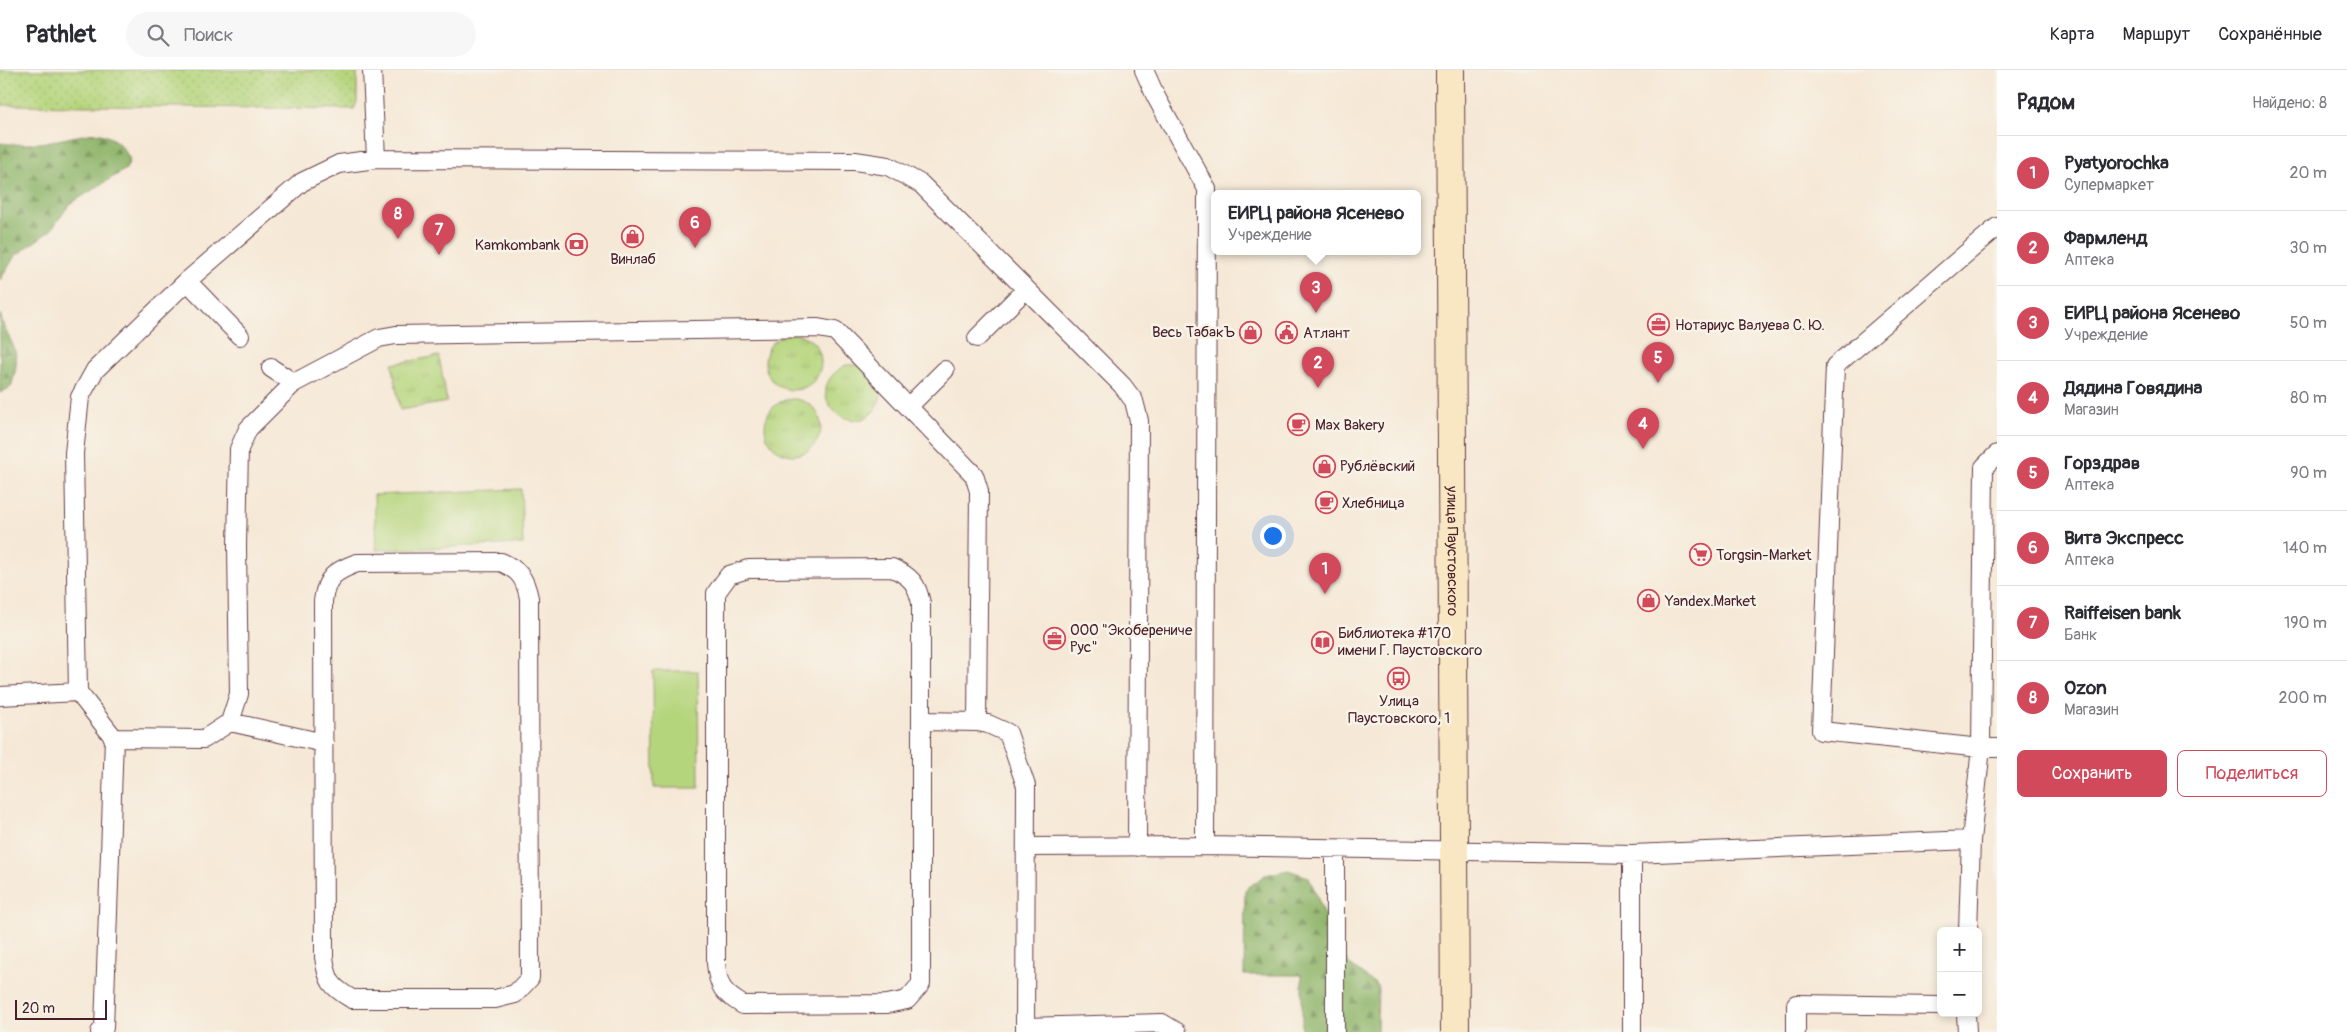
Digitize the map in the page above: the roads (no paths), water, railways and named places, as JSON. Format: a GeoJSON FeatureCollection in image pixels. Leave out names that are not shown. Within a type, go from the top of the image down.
{"type":"FeatureCollection","features":[{"type":"Feature","properties":{"kind":"main road","name":"улица Паустовского"},"geometry":{"type":"LineString","coordinates":[[1450,70],[1451,597],[1455,850],[1455,1032]]}},
{"type":"Feature","properties":{"kind":"lane"},"geometry":{"type":"LineString","coordinates":[[372,70],[376,159]]}},
{"type":"Feature","properties":{"kind":"lane"},"geometry":{"type":"LineString","coordinates":[[1144,70],[1156,97],[1206,189],[1205,846]]}},
{"type":"Feature","properties":{"kind":"lane"},"geometry":{"type":"LineString","coordinates":[[100,1032],[104,1028],[114,738],[78,692],[74,453],[80,396],[95,370],[187,281],[302,182],[339,164],[376,159],[855,160],[888,166],[921,184],[1122,385],[1134,401],[1139,421],[1138,848]]}},
{"type":"Feature","properties":{"kind":"lane"},"geometry":{"type":"LineString","coordinates":[[1989,748],[1821,732],[1835,366],[1997,226]]}},
{"type":"Feature","properties":{"kind":"lane"},"geometry":{"type":"LineString","coordinates":[[187,281],[240,336]]}},
{"type":"Feature","properties":{"kind":"lane"},"geometry":{"type":"LineString","coordinates":[[977,338],[1026,289]]}},
{"type":"Feature","properties":{"kind":"lane"},"geometry":{"type":"LineString","coordinates":[[114,738],[204,739],[230,722],[239,694],[237,546],[239,450],[248,429],[294,383],[379,338],[396,335],[818,328],[835,331],[974,475],[979,491],[977,722]]}},
{"type":"Feature","properties":{"kind":"lane"},"geometry":{"type":"LineString","coordinates":[[272,368],[294,383]]}},
{"type":"Feature","properties":{"kind":"lane"},"geometry":{"type":"LineString","coordinates":[[908,407],[945,370]]}},
{"type":"Feature","properties":{"kind":"lane"},"geometry":{"type":"LineString","coordinates":[[1968,927],[1971,840],[1989,748],[1984,468],[1997,454]]}},
{"type":"Feature","properties":{"kind":"lane"},"geometry":{"type":"LineString","coordinates":[[501,562],[515,568],[526,581],[529,598],[530,954],[530,978],[515,994],[495,999],[352,999],[336,990],[326,976],[324,957],[324,743],[323,601],[325,587],[338,570],[356,563],[501,562]]}},
{"type":"Feature","properties":{"kind":"lane"},"geometry":{"type":"LineString","coordinates":[[892,568],[907,574],[917,586],[921,603],[921,721],[921,984],[907,1000],[887,1004],[744,1005],[727,996],[718,982],[716,963],[716,593],[729,575],[748,569],[892,568]]}},
{"type":"Feature","properties":{"kind":"lane"},"geometry":{"type":"LineString","coordinates":[[0,696],[78,692]]}},
{"type":"Feature","properties":{"kind":"lane"},"geometry":{"type":"LineString","coordinates":[[921,721],[977,722],[988,724],[1008,733],[1026,786],[1028,847],[1025,1029],[1162,1024],[1177,1032]]}},
{"type":"Feature","properties":{"kind":"lane"},"geometry":{"type":"LineString","coordinates":[[230,722],[324,743]]}},
{"type":"Feature","properties":{"kind":"lane"},"geometry":{"type":"LineString","coordinates":[[1028,847],[1138,848],[1205,846],[1455,850],[1550,854],[1632,854],[1971,840]]}},
{"type":"Feature","properties":{"kind":"lane"},"geometry":{"type":"LineString","coordinates":[[1335,849],[1335,1032]]}},
{"type":"Feature","properties":{"kind":"lane"},"geometry":{"type":"LineString","coordinates":[[1632,854],[1632,1032]]}},
{"type":"Feature","properties":{"kind":"lane"},"geometry":{"type":"LineString","coordinates":[[1796,1032],[1796,1004],[1937,1006]]}},
{"type":"Feature","properties":{"kind":"lane"},"geometry":{"type":"LineString","coordinates":[[1966,1017],[1967,1032]]}},
{"type":"Feature","properties":{"kind":"place","name":"Винлаб"},"geometry":{"type":"Point","coordinates":[633,236]}},
{"type":"Feature","properties":{"kind":"place","name":"Ozon"},"geometry":{"type":"Point","coordinates":[398,239]}},
{"type":"Feature","properties":{"kind":"place","name":"Kamkombank"},"geometry":{"type":"Point","coordinates":[576,245]}},
{"type":"Feature","properties":{"kind":"place","name":"Вита Экспресс"},"geometry":{"type":"Point","coordinates":[695,248]}},
{"type":"Feature","properties":{"kind":"place","name":"Raiffeisen bank"},"geometry":{"type":"Point","coordinates":[439,255]}},
{"type":"Feature","properties":{"kind":"place","name":"ЕИРЦ района Ясенево"},"geometry":{"type":"Point","coordinates":[1316,313]}},
{"type":"Feature","properties":{"kind":"place","name":"Нотариус Валуева С. Ю."},"geometry":{"type":"Point","coordinates":[1659,325]}},
{"type":"Feature","properties":{"kind":"place","name":"Весь ТабакЪ"},"geometry":{"type":"Point","coordinates":[1251,332]}},
{"type":"Feature","properties":{"kind":"place","name":"Атлант"},"geometry":{"type":"Point","coordinates":[1287,333]}},
{"type":"Feature","properties":{"kind":"place","name":"Горздрав"},"geometry":{"type":"Point","coordinates":[1658,383]}},
{"type":"Feature","properties":{"kind":"place","name":"Фармленд"},"geometry":{"type":"Point","coordinates":[1318,388]}},
{"type":"Feature","properties":{"kind":"place","name":"Max Bakery"},"geometry":{"type":"Point","coordinates":[1299,425]}},
{"type":"Feature","properties":{"kind":"place","name":"Дядина Говядина"},"geometry":{"type":"Point","coordinates":[1643,449]}},
{"type":"Feature","properties":{"kind":"place","name":"Рублёвский"},"geometry":{"type":"Point","coordinates":[1324,466]}},
{"type":"Feature","properties":{"kind":"place","name":"Хлебница"},"geometry":{"type":"Point","coordinates":[1326,503]}},
{"type":"Feature","properties":{"kind":"place","name":"Torgsin-Market"},"geometry":{"type":"Point","coordinates":[1700,555]}},
{"type":"Feature","properties":{"kind":"place","name":"Pyatyorochka"},"geometry":{"type":"Point","coordinates":[1325,594]}},
{"type":"Feature","properties":{"kind":"place","name":"Yandex.Market"},"geometry":{"type":"Point","coordinates":[1649,601]}},
{"type":"Feature","properties":{"kind":"place","name":"ООО \"Экоберениче Рус\""},"geometry":{"type":"Point","coordinates":[1054,639]}},
{"type":"Feature","properties":{"kind":"place","name":"Библиотека #170 имени Г. Паустовского"},"geometry":{"type":"Point","coordinates":[1322,642]}},
{"type":"Feature","properties":{"kind":"place","name":"Улица Паустовского, 1"},"geometry":{"type":"Point","coordinates":[1399,678]}}]}
